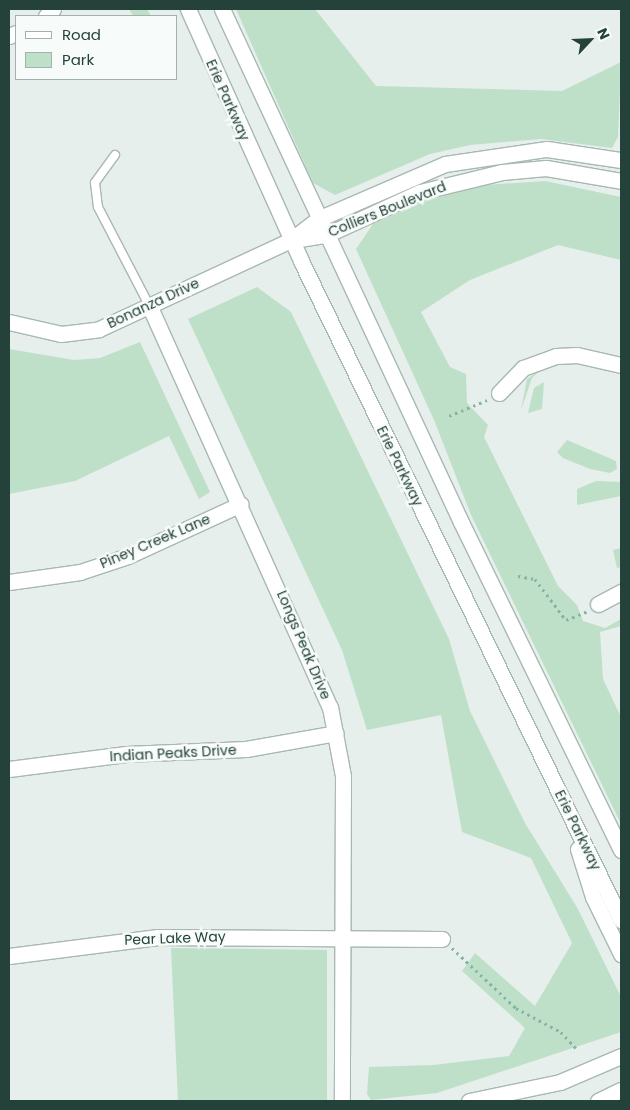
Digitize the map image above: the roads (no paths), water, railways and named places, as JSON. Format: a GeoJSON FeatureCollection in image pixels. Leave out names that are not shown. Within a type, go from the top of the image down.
{"type":"FeatureCollection","features":[{"type":"Feature","properties":{"kind":"street","name":"Erie Parkway"},"geometry":{"type":"LineString","coordinates":[[188,9],[291,240],[621,920]]}},
{"type":"Feature","properties":{"kind":"street"},"geometry":{"type":"LineString","coordinates":[[222,9],[318,219],[621,850]]}},
{"type":"Feature","properties":{"kind":"street","name":"Colliers Boulevard"},"geometry":{"type":"LineString","coordinates":[[291,240],[318,219],[404,179],[494,154],[547,149],[621,160]]}},
{"type":"Feature","properties":{"kind":"street","name":"Colliers Boulevard"},"geometry":{"type":"LineString","coordinates":[[291,240],[326,235],[420,192],[502,172],[546,168],[621,181]]}},
{"type":"Feature","properties":{"kind":"street","name":"Bonanza Drive"},"geometry":{"type":"LineString","coordinates":[[9,322],[61,334],[86,332],[291,240]]}},
{"type":"Feature","properties":{"kind":"street","name":"Longs Peak Drive"},"geometry":{"type":"LineString","coordinates":[[149,305],[313,660],[336,733],[343,776],[342,1101]]}},
{"type":"Feature","properties":{"kind":"street"},"geometry":{"type":"LineString","coordinates":[[499,393],[523,368],[556,356],[577,355],[621,365]]}},
{"type":"Feature","properties":{"kind":"street","name":"Piney Creek Lane"},"geometry":{"type":"LineString","coordinates":[[9,582],[80,572],[128,556],[241,504]]}},
{"type":"Feature","properties":{"kind":"street"},"geometry":{"type":"LineString","coordinates":[[598,604],[621,592]]}},
{"type":"Feature","properties":{"kind":"street","name":"Indian Peaks Drive"},"geometry":{"type":"LineString","coordinates":[[9,769],[126,754],[246,749],[336,733]]}},
{"type":"Feature","properties":{"kind":"street"},"geometry":{"type":"LineString","coordinates":[[562,798],[594,898],[621,954]]}},
{"type":"Feature","properties":{"kind":"street","name":"Pear Lake Way"},"geometry":{"type":"LineString","coordinates":[[9,956],[158,937],[343,936],[442,939]]}},
{"type":"Feature","properties":{"kind":"street"},"geometry":{"type":"LineString","coordinates":[[470,1101],[560,1082],[621,1056]]}},
{"type":"Feature","properties":{"kind":"street"},"geometry":{"type":"LineString","coordinates":[[598,1101],[621,1090]]}},
{"type":"Feature","properties":{"kind":"lane"},"geometry":{"type":"LineString","coordinates":[[115,155],[95,183],[98,207],[149,305]]}}]}
